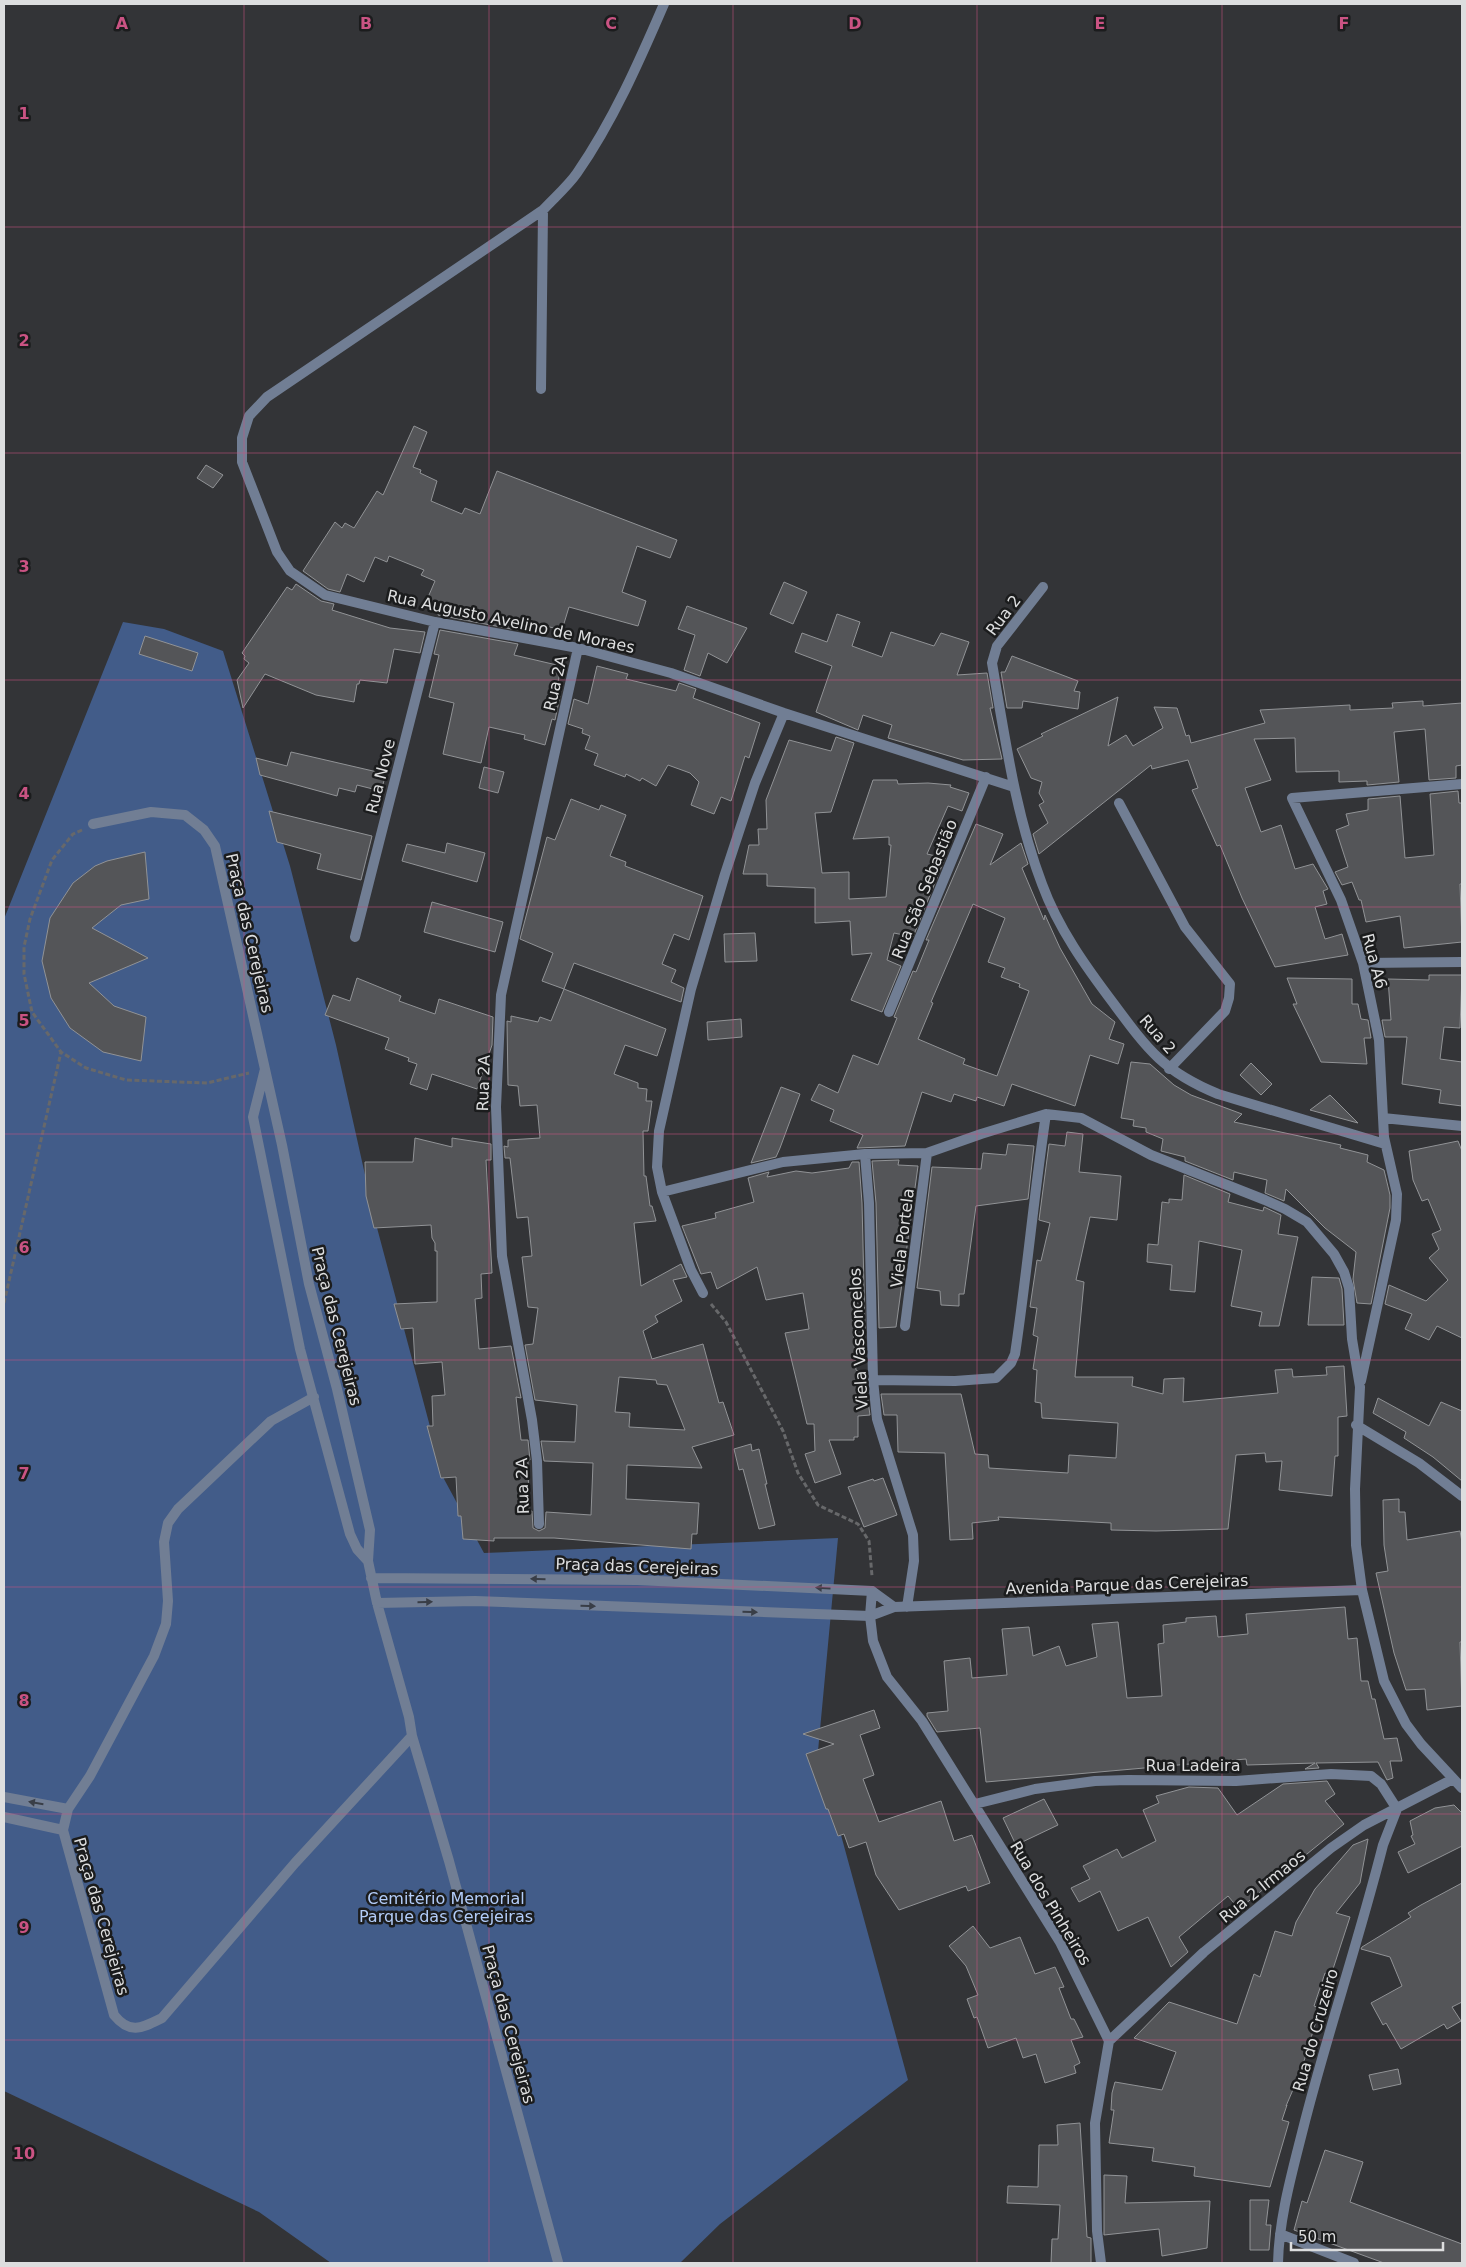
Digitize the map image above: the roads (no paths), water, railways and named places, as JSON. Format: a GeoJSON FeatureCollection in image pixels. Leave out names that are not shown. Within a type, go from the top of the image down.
{"type":"FeatureCollection","features":[{"type":"Feature","properties":{"kind":"street"},"geometry":{"type":"LineString","coordinates":[[541,389],[543,210],[576,174],[586,159],[636,70],[664,4]]}},
{"type":"Feature","properties":{"kind":"street","name":"Rua Augusto Avelino de Moraes"},"geometry":{"type":"LineString","coordinates":[[543,210],[267,397],[249,416],[242,438],[242,462],[277,552],[290,571],[325,595],[435,622],[578,648],[670,673],[784,713],[986,777],[1014,788]]}},
{"type":"Feature","properties":{"kind":"street","name":"Rua 2"},"geometry":{"type":"LineString","coordinates":[[1043,587],[997,646],[992,663],[1014,788],[1042,886],[1079,958],[1141,1041],[1169,1069],[1192,1083],[1218,1094],[1385,1144]]}},
{"type":"Feature","properties":{"kind":"street","name":"Rua Nove"},"geometry":{"type":"LineString","coordinates":[[355,937],[435,622]]}},
{"type":"Feature","properties":{"kind":"street","name":"Rua 2A"},"geometry":{"type":"LineString","coordinates":[[539,1524],[537,1461],[532,1420],[518,1331],[502,1256],[496,1107],[501,995],[578,648]]}},
{"type":"Feature","properties":{"kind":"street"},"geometry":{"type":"LineString","coordinates":[[703,1293],[691,1270],[662,1192],[657,1167],[659,1131],[691,989],[740,824],[784,713]]}},
{"type":"Feature","properties":{"kind":"street","name":"Rua São Sebastião"},"geometry":{"type":"LineString","coordinates":[[889,1012],[986,777]]}},
{"type":"Feature","properties":{"kind":"street","name":"Rua A6"},"geometry":{"type":"LineString","coordinates":[[1385,1144],[1379,1040],[1363,963],[1341,900],[1292,798],[1462,784]]}},
{"type":"Feature","properties":{"kind":"street"},"geometry":{"type":"LineString","coordinates":[[1120,803],[1185,927],[1230,984],[1230,998],[1225,1011],[1169,1069]]}},
{"type":"Feature","properties":{"kind":"street","name":"Praça das Cerejeiras"},"geometry":{"type":"LineString","coordinates":[[93,824],[151,812],[185,816],[204,830],[215,846],[265,1069],[309,1284],[337,1389],[370,1530],[368,1561],[377,1603],[410,1717],[412,1736],[447,1852],[559,2263]]}},
{"type":"Feature","properties":{"kind":"street"},"geometry":{"type":"LineString","coordinates":[[1363,963],[1462,962]]}},
{"type":"Feature","properties":{"kind":"street","name":"Praça das Cerejeiras"},"geometry":{"type":"LineString","coordinates":[[265,1069],[253,1117],[298,1339],[350,1534],[357,1549],[368,1561]]}},
{"type":"Feature","properties":{"kind":"street"},"geometry":{"type":"LineString","coordinates":[[662,1192],[784,1162],[865,1154],[927,1153],[1046,1114],[1081,1118],[1151,1156],[1272,1203],[1307,1222],[1334,1254],[1344,1272],[1349,1288],[1352,1339],[1360,1387]]}},
{"type":"Feature","properties":{"kind":"street"},"geometry":{"type":"LineString","coordinates":[[873,1380],[955,1381],[996,1378],[1011,1363],[1015,1354],[1026,1282],[1031,1220],[1046,1114]]}},
{"type":"Feature","properties":{"kind":"street"},"geometry":{"type":"LineString","coordinates":[[1383,1118],[1410,1119],[1462,1126]]}},
{"type":"Feature","properties":{"kind":"street"},"geometry":{"type":"LineString","coordinates":[[1385,1144],[1398,1194],[1396,1220],[1360,1387],[1356,1425],[1356,1545],[1362,1590],[1384,1681],[1406,1724],[1462,1788]]}},
{"type":"Feature","properties":{"kind":"street","name":"Viela Portela"},"geometry":{"type":"LineString","coordinates":[[905,1326],[927,1153]]}},
{"type":"Feature","properties":{"kind":"street","name":"Viela Vasconcelos"},"geometry":{"type":"LineString","coordinates":[[865,1154],[869,1203],[873,1380],[878,1419],[912,1535],[914,1561],[907,1607]]}},
{"type":"Feature","properties":{"kind":"street","name":"Praça das Cerejeiras"},"geometry":{"type":"LineString","coordinates":[[314,1397],[271,1421],[178,1509],[168,1523],[164,1542],[168,1601],[166,1624],[154,1656],[90,1776],[68,1808],[63,1830],[114,2015],[121,2023],[130,2028],[144,2027],[162,2018],[295,1863],[412,1736]]}},
{"type":"Feature","properties":{"kind":"street"},"geometry":{"type":"LineString","coordinates":[[1356,1425],[1419,1463],[1462,1496]]}},
{"type":"Feature","properties":{"kind":"street","name":"Praça das Cerejeiras"},"geometry":{"type":"LineString","coordinates":[[371,1578],[637,1580],[872,1591]]}},
{"type":"Feature","properties":{"kind":"street","name":"Avenida Parque das Cerejeiras"},"geometry":{"type":"LineString","coordinates":[[870,1616],[894,1606],[1362,1590]]}},
{"type":"Feature","properties":{"kind":"street","name":"Avenida Parque das Cerejeiras"},"geometry":{"type":"LineString","coordinates":[[872,1591],[894,1606]]}},
{"type":"Feature","properties":{"kind":"street","name":"Rua dos Pinheiros"},"geometry":{"type":"LineString","coordinates":[[872,1591],[870,1616],[873,1642],[887,1678],[922,1721],[976,1804],[1005,1857],[1060,1942],[1109,2041]]}},
{"type":"Feature","properties":{"kind":"street"},"geometry":{"type":"LineString","coordinates":[[377,1603],[475,1601],[870,1616]]}},
{"type":"Feature","properties":{"kind":"street","name":"Rua Ladeira"},"geometry":{"type":"LineString","coordinates":[[976,1804],[1035,1789],[1095,1782],[1128,1780],[1236,1781],[1331,1774],[1371,1776],[1381,1784],[1397,1809]]}},
{"type":"Feature","properties":{"kind":"street","name":"Rua 2 Irmaos"},"geometry":{"type":"LineString","coordinates":[[1109,2041],[1204,1952],[1331,1848],[1364,1825],[1453,1779]]}},
{"type":"Feature","properties":{"kind":"street"},"geometry":{"type":"LineString","coordinates":[[4,1797],[68,1808]]}},
{"type":"Feature","properties":{"kind":"street","name":"Rua do Cruzeiro"},"geometry":{"type":"LineString","coordinates":[[1278,2263],[1280,2234],[1288,2191],[1311,2096],[1383,1845],[1397,1809]]}},
{"type":"Feature","properties":{"kind":"street"},"geometry":{"type":"LineString","coordinates":[[4,1818],[63,1830]]}},
{"type":"Feature","properties":{"kind":"street"},"geometry":{"type":"LineString","coordinates":[[1101,2263],[1097,2231],[1095,2124],[1109,2041]]}},
{"type":"Feature","properties":{"kind":"street"},"geometry":{"type":"LineString","coordinates":[[1280,2234],[1354,2263]]}},
{"type":"Feature","properties":{"kind":"park label","name":"Cemitério Memorial Parque das Cerejeiras"},"geometry":{"type":"Point","coordinates":[446,1907]}}]}
